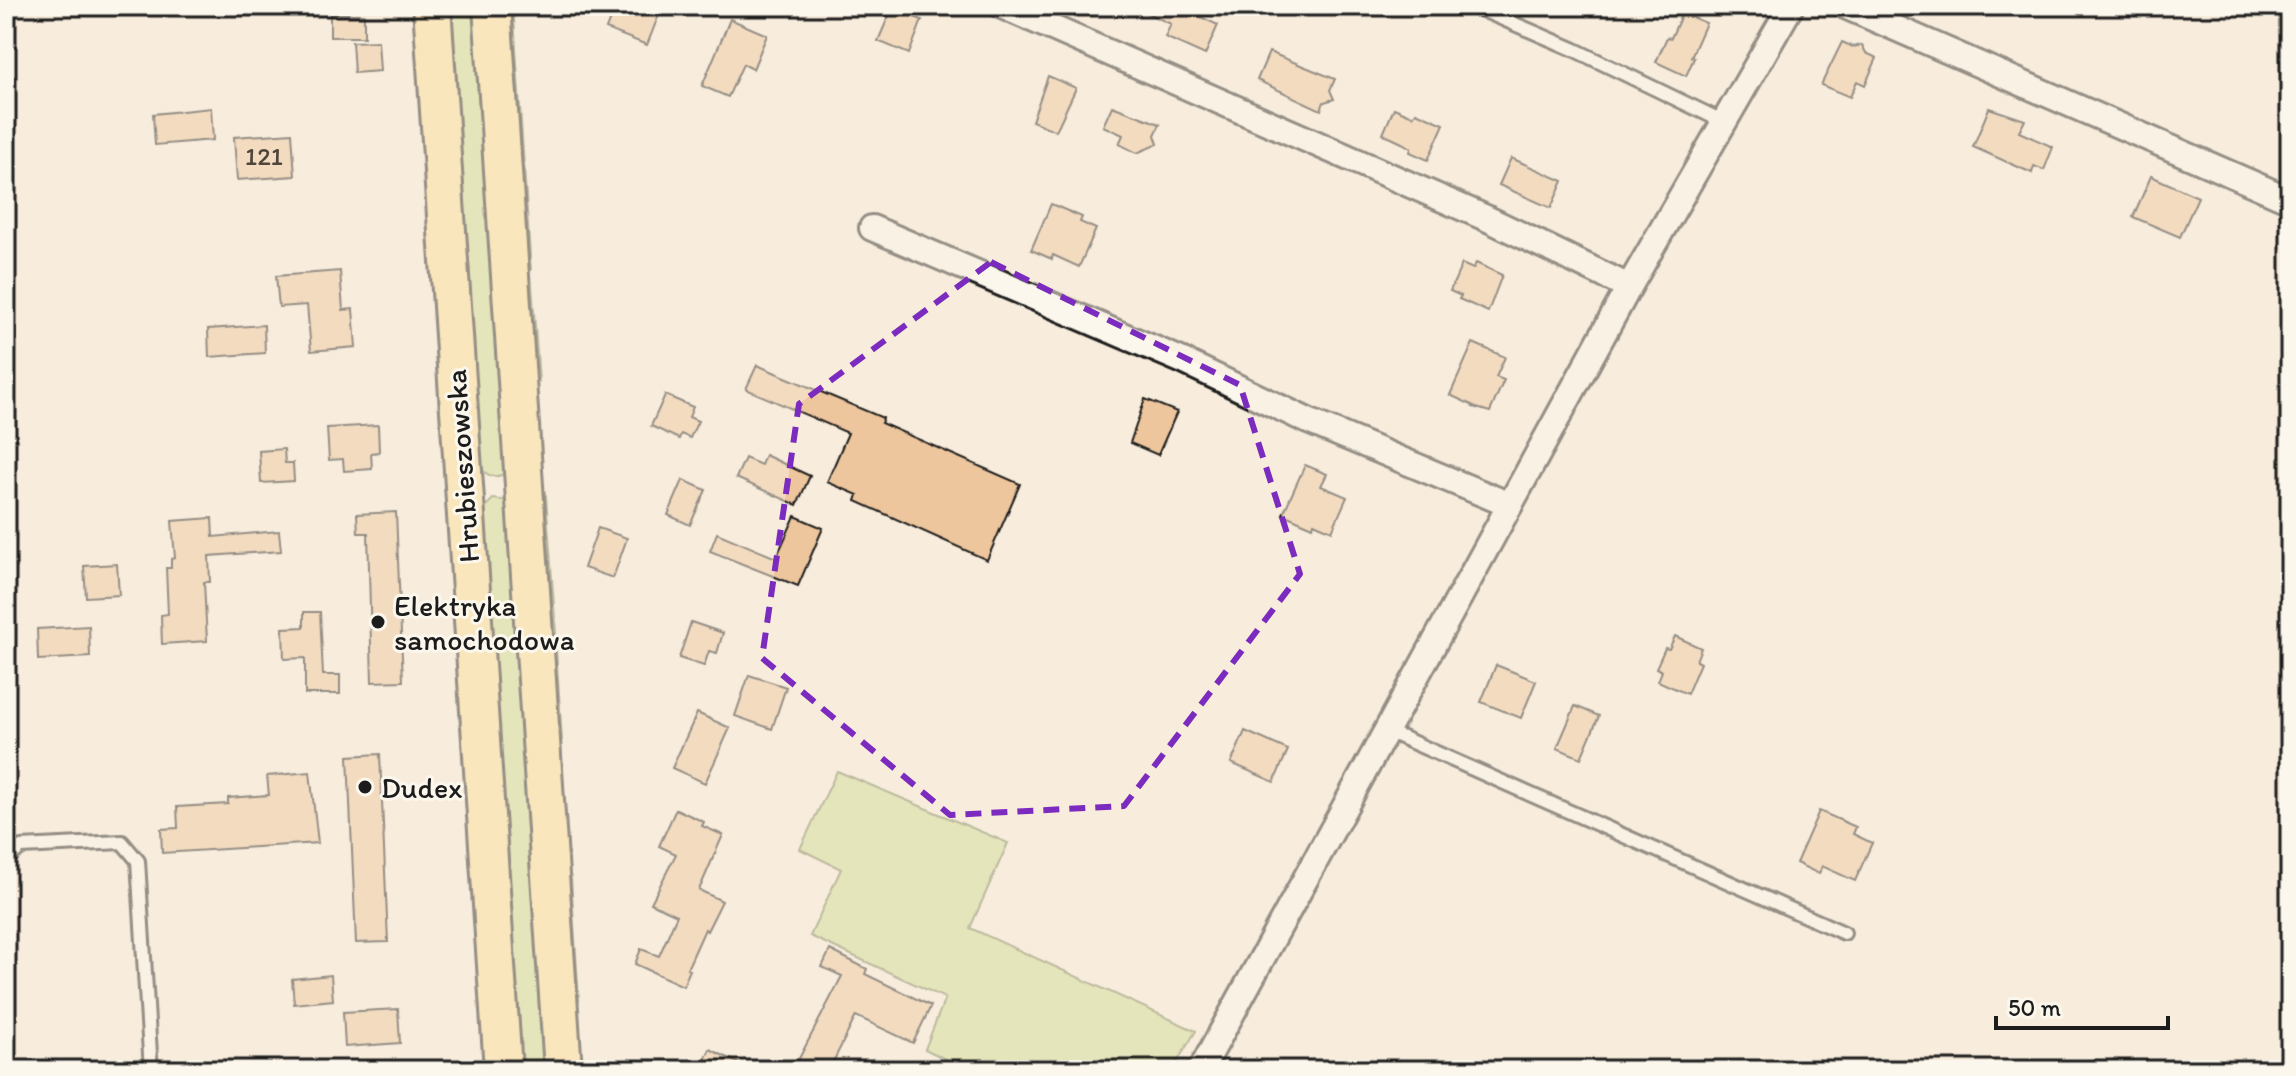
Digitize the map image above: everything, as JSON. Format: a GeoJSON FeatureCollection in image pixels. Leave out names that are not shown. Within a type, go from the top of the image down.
{"type":"FeatureCollection","features":[{"type":"Feature","properties":{"kind":"main road","name":"Hrubieszowska"},"geometry":{"type":"LineString","coordinates":[[432,6],[503,1070]]}},
{"type":"Feature","properties":{"kind":"main road","name":"Hrubieszowska"},"geometry":{"type":"LineString","coordinates":[[492,6],[563,1070]]}},
{"type":"Feature","properties":{"kind":"main road"},"geometry":{"type":"LineString","coordinates":[[464,488],[524,485]]}},
{"type":"Feature","properties":{"kind":"street"},"geometry":{"type":"LineString","coordinates":[[1002,6],[1486,218],[1629,287]]}},
{"type":"Feature","properties":{"kind":"street"},"geometry":{"type":"LineString","coordinates":[[1201,1070],[1629,287],[1791,6]]}},
{"type":"Feature","properties":{"kind":"street"},"geometry":{"type":"LineString","coordinates":[[1845,6],[2290,200]]}},
{"type":"Feature","properties":{"kind":"street"},"geometry":{"type":"LineString","coordinates":[[872,228],[1183,361],[1308,421],[1510,505]]}},
{"type":"Feature","properties":{"kind":"lane"},"geometry":{"type":"LineString","coordinates":[[1473,6],[1573,49],[1724,122]]}},
{"type":"Feature","properties":{"kind":"lane"},"geometry":{"type":"LineString","coordinates":[[1387,731],[1844,933]]}},
{"type":"Feature","properties":{"kind":"lane"},"geometry":{"type":"LineString","coordinates":[[6,860],[21,847],[122,842],[138,861],[151,1070]]}},
{"type":"Feature","properties":{"kind":"lane"},"geometry":{"type":"LineString","coordinates":[[6,1001],[9,1070]]}},
{"type":"Feature","properties":{"kind":"highlighted area"},"geometry":{"type":"Polygon","coordinates":[[[991,262],[1240,385],[1300,574],[1124,806],[950,815],[762,658],[799,404],[991,262]]]}},
{"type":"Feature","properties":{"kind":"green space"},"geometry":{"type":"Polygon","coordinates":[[[448,6],[482,6],[506,473],[498,476],[488,474],[480,466],[448,6]]]}},
{"type":"Feature","properties":{"kind":"green space"},"geometry":{"type":"Polygon","coordinates":[[[514,18],[531,270],[527,268],[511,22],[514,18]]]}},
{"type":"Feature","properties":{"kind":"green space"},"geometry":{"type":"Polygon","coordinates":[[[532,284],[539,381],[533,377],[527,290],[532,284]]]}},
{"type":"Feature","properties":{"kind":"green space"},"geometry":{"type":"Polygon","coordinates":[[[546,496],[556,633],[550,629],[542,500],[546,496]]]}},
{"type":"Feature","properties":{"kind":"green space"},"geometry":{"type":"Polygon","coordinates":[[[493,499],[508,501],[552,1070],[519,1070],[482,515],[493,499]]]}},
{"type":"Feature","properties":{"kind":"green space"},"geometry":{"type":"Polygon","coordinates":[[[556,649],[562,740],[557,738],[551,651],[556,649]]]}},
{"type":"Feature","properties":{"kind":"green space"},"geometry":{"type":"Polygon","coordinates":[[[837,771],[1008,843],[970,928],[1196,1031],[1172,1070],[967,1070],[925,1049],[945,998],[810,936],[841,869],[800,849],[837,771]]]}},
{"type":"Feature","properties":{"kind":"green space"},"geometry":{"type":"Polygon","coordinates":[[[571,878],[579,1000],[576,998],[568,881],[571,878]]]}},
{"type":"Feature","properties":{"kind":"building"},"geometry":{"type":"Polygon","coordinates":[[[615,6],[644,6],[660,12],[647,45],[606,29],[615,6]]]}},
{"type":"Feature","properties":{"kind":"building"},"geometry":{"type":"Polygon","coordinates":[[[1132,6],[1177,6],[1218,25],[1205,55],[1165,37],[1171,24],[1132,6]]]}},
{"type":"Feature","properties":{"kind":"building"},"geometry":{"type":"Polygon","coordinates":[[[892,8],[922,20],[909,54],[878,41],[892,8]]]}},
{"type":"Feature","properties":{"kind":"building"},"geometry":{"type":"Polygon","coordinates":[[[1682,13],[1706,23],[1686,76],[1656,62],[1682,13]]]}},
{"type":"Feature","properties":{"kind":"building"},"geometry":{"type":"Polygon","coordinates":[[[330,14],[364,14],[364,37],[330,37],[330,14]]]}},
{"type":"Feature","properties":{"kind":"building"},"geometry":{"type":"Polygon","coordinates":[[[730,19],[767,35],[753,69],[743,64],[728,97],[702,86],[730,19]]]}},
{"type":"Feature","properties":{"kind":"building"},"geometry":{"type":"Polygon","coordinates":[[[378,41],[380,71],[354,73],[352,42],[378,41]]]}},
{"type":"Feature","properties":{"kind":"building"},"geometry":{"type":"Polygon","coordinates":[[[1842,42],[1853,47],[1862,45],[1866,53],[1877,58],[1865,85],[1857,81],[1850,97],[1821,85],[1842,42]]]}},
{"type":"Feature","properties":{"kind":"building"},"geometry":{"type":"Polygon","coordinates":[[[1269,52],[1335,79],[1330,90],[1334,99],[1324,102],[1321,110],[1257,80],[1269,52]]]}},
{"type":"Feature","properties":{"kind":"building"},"geometry":{"type":"Polygon","coordinates":[[[1048,76],[1076,88],[1056,131],[1032,121],[1048,76]]]}},
{"type":"Feature","properties":{"kind":"building"},"geometry":{"type":"Polygon","coordinates":[[[1112,106],[1160,124],[1155,135],[1158,144],[1137,153],[1119,144],[1123,135],[1103,126],[1112,106]]]}},
{"type":"Feature","properties":{"kind":"building"},"geometry":{"type":"Polygon","coordinates":[[[211,108],[213,140],[155,145],[153,114],[211,108]]]}},
{"type":"Feature","properties":{"kind":"building"},"geometry":{"type":"Polygon","coordinates":[[[1394,108],[1413,116],[1416,112],[1444,124],[1428,160],[1383,134],[1394,108]]]}},
{"type":"Feature","properties":{"kind":"building"},"geometry":{"type":"Polygon","coordinates":[[[1989,108],[2025,120],[2019,132],[2053,147],[2044,170],[2034,166],[2032,173],[1973,147],[1989,108]]]}},
{"type":"Feature","properties":{"kind":"building"},"geometry":{"type":"Polygon","coordinates":[[[292,133],[295,176],[237,180],[234,137],[292,133]]]}},
{"type":"Feature","properties":{"kind":"building"},"geometry":{"type":"Polygon","coordinates":[[[1511,158],[1563,181],[1551,208],[1499,185],[1511,158]]]}},
{"type":"Feature","properties":{"kind":"building"},"geometry":{"type":"Polygon","coordinates":[[[2151,176],[2198,197],[2180,237],[2133,217],[2151,176]]]}},
{"type":"Feature","properties":{"kind":"building"},"geometry":{"type":"Polygon","coordinates":[[[1051,204],[1082,217],[1080,222],[1096,229],[1079,267],[1053,255],[1052,259],[1031,250],[1051,204]]]}},
{"type":"Feature","properties":{"kind":"building"},"geometry":{"type":"Polygon","coordinates":[[[1476,263],[1502,275],[1488,312],[1459,299],[1461,296],[1450,291],[1462,264],[1473,269],[1476,263]]]}},
{"type":"Feature","properties":{"kind":"building"},"geometry":{"type":"Polygon","coordinates":[[[340,271],[343,310],[353,309],[356,347],[311,351],[307,305],[279,307],[276,276],[340,271]]]}},
{"type":"Feature","properties":{"kind":"building"},"geometry":{"type":"Polygon","coordinates":[[[264,325],[265,353],[209,357],[208,329],[264,325]]]}},
{"type":"Feature","properties":{"kind":"building"},"geometry":{"type":"Polygon","coordinates":[[[1473,343],[1505,357],[1496,377],[1504,380],[1490,412],[1450,395],[1473,343]]]}},
{"type":"Feature","properties":{"kind":"building"},"geometry":{"type":"Polygon","coordinates":[[[757,365],[883,418],[881,423],[1020,484],[987,560],[856,501],[858,495],[827,482],[848,433],[746,389],[757,365]]]}},
{"type":"Feature","properties":{"kind":"building"},"geometry":{"type":"Polygon","coordinates":[[[665,395],[693,407],[689,417],[698,421],[690,438],[681,434],[679,439],[651,426],[665,395]]]}},
{"type":"Feature","properties":{"kind":"building"},"geometry":{"type":"Polygon","coordinates":[[[1145,399],[1177,412],[1158,455],[1130,443],[1145,399]]]}},
{"type":"Feature","properties":{"kind":"building"},"geometry":{"type":"Polygon","coordinates":[[[378,425],[379,452],[371,453],[372,469],[344,471],[343,459],[329,460],[327,428],[378,425]]]}},
{"type":"Feature","properties":{"kind":"building"},"geometry":{"type":"Polygon","coordinates":[[[284,449],[285,463],[293,463],[294,481],[261,483],[259,451],[284,449]]]}},
{"type":"Feature","properties":{"kind":"building"},"geometry":{"type":"Polygon","coordinates":[[[765,455],[810,476],[797,505],[736,478],[745,458],[761,465],[765,455]]]}},
{"type":"Feature","properties":{"kind":"building"},"geometry":{"type":"Polygon","coordinates":[[[1305,465],[1327,474],[1321,486],[1347,497],[1332,531],[1314,523],[1313,527],[1283,514],[1305,465]]]}},
{"type":"Feature","properties":{"kind":"building"},"geometry":{"type":"Polygon","coordinates":[[[683,480],[706,490],[690,525],[668,515],[683,480]]]}},
{"type":"Feature","properties":{"kind":"building"},"geometry":{"type":"Polygon","coordinates":[[[396,512],[403,681],[372,682],[368,533],[358,533],[357,514],[396,512]]]}},
{"type":"Feature","properties":{"kind":"building"},"geometry":{"type":"Polygon","coordinates":[[[795,516],[823,528],[798,586],[710,551],[717,533],[776,558],[795,516]]]}},
{"type":"Feature","properties":{"kind":"building"},"geometry":{"type":"Polygon","coordinates":[[[212,518],[213,537],[279,531],[281,551],[209,556],[210,582],[204,582],[207,641],[162,644],[161,615],[168,614],[166,568],[171,568],[171,559],[175,558],[172,521],[212,518]]]}},
{"type":"Feature","properties":{"kind":"building"},"geometry":{"type":"Polygon","coordinates":[[[598,528],[627,538],[613,578],[584,568],[598,528]]]}},
{"type":"Feature","properties":{"kind":"building"},"geometry":{"type":"Polygon","coordinates":[[[117,564],[119,595],[86,597],[84,566],[117,564]]]}},
{"type":"Feature","properties":{"kind":"building"},"geometry":{"type":"Polygon","coordinates":[[[304,612],[320,612],[323,675],[340,675],[340,694],[305,694],[305,658],[284,659],[283,628],[304,627],[304,612]]]}},
{"type":"Feature","properties":{"kind":"building"},"geometry":{"type":"Polygon","coordinates":[[[691,622],[723,633],[717,653],[709,651],[704,666],[679,658],[691,622]]]}},
{"type":"Feature","properties":{"kind":"building"},"geometry":{"type":"Polygon","coordinates":[[[89,626],[90,657],[38,660],[37,629],[89,626]]]}},
{"type":"Feature","properties":{"kind":"building"},"geometry":{"type":"Polygon","coordinates":[[[1675,636],[1701,648],[1696,661],[1700,663],[1687,694],[1658,681],[1662,671],[1656,668],[1665,648],[1669,649],[1675,636]]]}},
{"type":"Feature","properties":{"kind":"building"},"geometry":{"type":"Polygon","coordinates":[[[1496,665],[1536,681],[1521,718],[1481,702],[1496,665]]]}},
{"type":"Feature","properties":{"kind":"building"},"geometry":{"type":"Polygon","coordinates":[[[749,675],[786,687],[772,729],[735,716],[749,675]]]}},
{"type":"Feature","properties":{"kind":"building"},"geometry":{"type":"Polygon","coordinates":[[[1575,706],[1599,716],[1581,758],[1557,748],[1575,706]]]}},
{"type":"Feature","properties":{"kind":"building"},"geometry":{"type":"Polygon","coordinates":[[[697,713],[730,728],[705,783],[672,768],[697,713]]]}},
{"type":"Feature","properties":{"kind":"building"},"geometry":{"type":"Polygon","coordinates":[[[1245,731],[1288,750],[1274,782],[1231,763],[1245,731]]]}},
{"type":"Feature","properties":{"kind":"building"},"geometry":{"type":"Polygon","coordinates":[[[380,754],[388,942],[356,943],[348,756],[380,754]]]}},
{"type":"Feature","properties":{"kind":"building"},"geometry":{"type":"Polygon","coordinates":[[[310,772],[318,843],[162,853],[161,829],[178,828],[177,807],[228,804],[228,798],[269,795],[267,776],[310,772]]]}},
{"type":"Feature","properties":{"kind":"building"},"geometry":{"type":"Polygon","coordinates":[[[676,809],[723,835],[699,890],[722,901],[707,931],[705,929],[683,986],[635,964],[641,949],[659,956],[677,915],[651,903],[676,854],[659,846],[676,809]]]}},
{"type":"Feature","properties":{"kind":"building"},"geometry":{"type":"Polygon","coordinates":[[[1819,811],[1856,827],[1853,834],[1872,843],[1855,881],[1822,866],[1819,874],[1796,863],[1819,811]]]}},
{"type":"Feature","properties":{"kind":"building"},"geometry":{"type":"Polygon","coordinates":[[[830,950],[867,969],[865,974],[931,1006],[913,1043],[856,1016],[829,1070],[793,1070],[842,976],[822,967],[830,950]]]}},
{"type":"Feature","properties":{"kind":"building"},"geometry":{"type":"Polygon","coordinates":[[[331,975],[333,1000],[294,1004],[292,979],[331,975]]]}},
{"type":"Feature","properties":{"kind":"building"},"geometry":{"type":"Polygon","coordinates":[[[398,1009],[400,1043],[345,1047],[343,1012],[398,1009]]]}},
{"type":"Feature","properties":{"kind":"building"},"geometry":{"type":"Polygon","coordinates":[[[710,1049],[752,1070],[700,1070],[710,1049]]]}},
{"type":"Feature","properties":{"kind":"place","name":"Elektryka samochodowa"},"geometry":{"type":"Point","coordinates":[378,622]}},
{"type":"Feature","properties":{"kind":"place","name":"Dudex"},"geometry":{"type":"Point","coordinates":[365,787]}}]}
